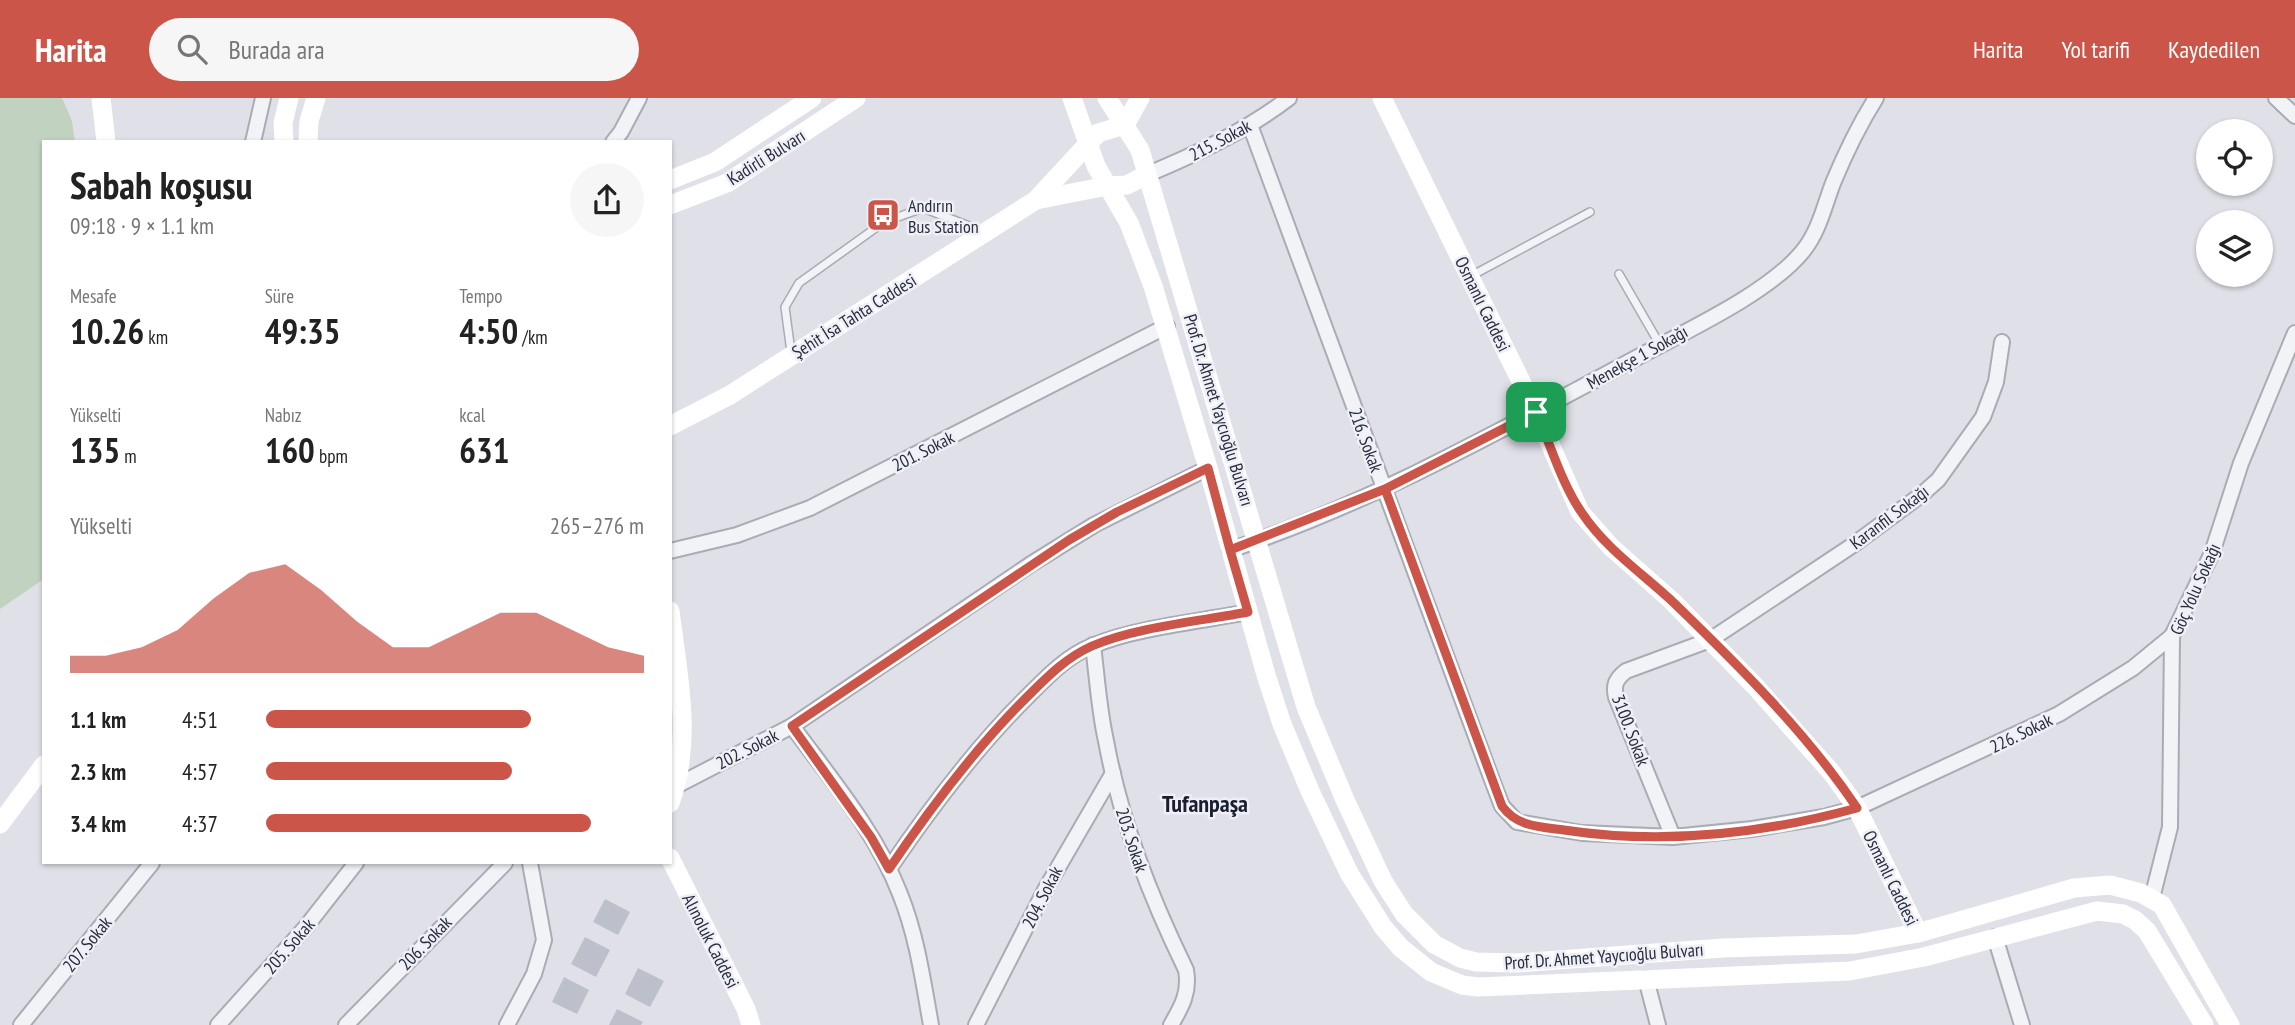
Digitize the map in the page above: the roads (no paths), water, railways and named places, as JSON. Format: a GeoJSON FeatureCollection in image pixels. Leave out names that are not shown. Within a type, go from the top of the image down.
{"type":"FeatureCollection","features":[{"type":"Feature","properties":{"kind":"main road"},"geometry":{"type":"LineString","coordinates":[[101,98],[106,140]]}},
{"type":"Feature","properties":{"kind":"main road"},"geometry":{"type":"LineString","coordinates":[[284,140],[283,123],[289,98]]}},
{"type":"Feature","properties":{"kind":"main road"},"geometry":{"type":"LineString","coordinates":[[308,140],[309,121],[316,98]]}},
{"type":"Feature","properties":{"kind":"main road","name":"Kadirli Bulvarı"},"geometry":{"type":"LineString","coordinates":[[672,179],[723,158],[812,98]]}},
{"type":"Feature","properties":{"kind":"main road","name":"Kadirli Bulvarı"},"geometry":{"type":"LineString","coordinates":[[672,204],[727,183],[856,98]]}},
{"type":"Feature","properties":{"kind":"main road"},"geometry":{"type":"LineString","coordinates":[[1072,98],[1096,166],[1107,186],[1127,185],[1146,175],[1140,150],[1107,98]]}},
{"type":"Feature","properties":{"kind":"main road"},"geometry":{"type":"LineString","coordinates":[[1089,141],[1105,129],[1125,125],[1140,98]]}},
{"type":"Feature","properties":{"kind":"main road","name":"Osmanlı Caddesi"},"geometry":{"type":"LineString","coordinates":[[1382,98],[1536,412],[1580,512],[1611,547],[1672,601],[1710,640],[1793,727],[1832,773],[1857,808],[1918,933]]}},
{"type":"Feature","properties":{"kind":"main road","name":"Şehit İsa Tahta Caddesi"},"geometry":{"type":"LineString","coordinates":[[672,425],[730,395],[1036,200],[1089,141]]}},
{"type":"Feature","properties":{"kind":"main road","name":"Prof. Dr. Ahmet Yaycıoğlu Bulvarı"},"geometry":{"type":"LineString","coordinates":[[1146,175],[1258,541],[1299,687],[1316,733],[1382,881],[1404,914],[1434,944],[1446,952],[1476,962],[1517,963],[1723,948],[1856,943],[1918,933],[2074,888],[2110,885],[2125,887],[2152,898]]}},
{"type":"Feature","properties":{"kind":"main road","name":"Şehit İsa Tahta Caddesi"},"geometry":{"type":"LineString","coordinates":[[1036,200],[1107,186]]}},
{"type":"Feature","properties":{"kind":"main road","name":"Prof. Dr. Ahmet Yaycıoğlu Bulvarı"},"geometry":{"type":"LineString","coordinates":[[1107,186],[1129,223],[1167,326],[1269,686],[1296,759],[1349,873],[1383,927],[1401,948],[1431,972],[1462,985],[1512,986],[1850,971],[1924,957],[2097,911],[2123,914],[2135,919],[2147,931],[2204,1025]]}},
{"type":"Feature","properties":{"kind":"main road"},"geometry":{"type":"LineString","coordinates":[[672,629],[683,730],[681,770],[673,794]]}},
{"type":"Feature","properties":{"kind":"main road"},"geometry":{"type":"LineString","coordinates":[[0,824],[42,768]]}},
{"type":"Feature","properties":{"kind":"main road","name":"Alınoluk Caddesi"},"geometry":{"type":"LineString","coordinates":[[672,862],[749,1017]]}},
{"type":"Feature","properties":{"kind":"main road"},"geometry":{"type":"LineString","coordinates":[[2152,898],[2162,905],[2230,1025]]}},
{"type":"Feature","properties":{"kind":"street"},"geometry":{"type":"LineString","coordinates":[[253,140],[263,98]]}},
{"type":"Feature","properties":{"kind":"street"},"geometry":{"type":"LineString","coordinates":[[614,140],[639,98]]}},
{"type":"Feature","properties":{"kind":"street","name":"215. Sokak"},"geometry":{"type":"LineString","coordinates":[[1146,175],[1205,149],[1250,125],[1289,98]]}},
{"type":"Feature","properties":{"kind":"street","name":"Menekşe 1 Sokağı"},"geometry":{"type":"LineString","coordinates":[[1230,550],[1385,489],[1660,345],[1743,298],[1776,275],[1802,253],[1813,237],[1839,169],[1876,98]]}},
{"type":"Feature","properties":{"kind":"street"},"geometry":{"type":"LineString","coordinates":[[2276,98],[2295,116]]}},
{"type":"Feature","properties":{"kind":"street","name":"216. Sokak"},"geometry":{"type":"LineString","coordinates":[[1250,125],[1492,780],[1508,815],[1517,822],[1582,833],[1673,837],[1793,823],[1857,808]]}},
{"type":"Feature","properties":{"kind":"street","name":"201. Sokak"},"geometry":{"type":"LineString","coordinates":[[672,551],[737,535],[810,508],[1167,326]]}},
{"type":"Feature","properties":{"kind":"street","name":"Göç Yolu Sokağı"},"geometry":{"type":"LineString","coordinates":[[2152,898],[2170,827],[2172,636],[2212,553],[2241,463],[2295,333]]}},
{"type":"Feature","properties":{"kind":"street","name":"Karanfil Sokağı"},"geometry":{"type":"LineString","coordinates":[[1710,640],[1906,508],[1938,480],[1983,417],[1996,382],[2003,342]]}},
{"type":"Feature","properties":{"kind":"street","name":"202. Sokak"},"geometry":{"type":"LineString","coordinates":[[673,794],[792,726],[1069,540],[1117,512],[1208,468]]}},
{"type":"Feature","properties":{"kind":"street"},"geometry":{"type":"LineString","coordinates":[[889,869],[941,795],[991,734],[1054,670],[1093,645],[1152,630],[1248,612]]}},
{"type":"Feature","properties":{"kind":"street","name":"226. Sokak"},"geometry":{"type":"LineString","coordinates":[[1857,808],[2059,714],[2133,668],[2172,636]]}},
{"type":"Feature","properties":{"kind":"street","name":"3100. Sokak"},"geometry":{"type":"LineString","coordinates":[[1673,837],[1614,688],[1618,678],[1626,671],[1710,640]]}},
{"type":"Feature","properties":{"kind":"street","name":"203. Sokak"},"geometry":{"type":"LineString","coordinates":[[1093,645],[1112,773],[1146,883],[1186,970],[1188,992],[1171,1025]]}},
{"type":"Feature","properties":{"kind":"street"},"geometry":{"type":"LineString","coordinates":[[792,726],[871,837],[889,869],[910,921],[931,1025]]}},
{"type":"Feature","properties":{"kind":"street","name":"204. Sokak"},"geometry":{"type":"LineString","coordinates":[[976,1025],[1045,890],[1112,773]]}},
{"type":"Feature","properties":{"kind":"street","name":"207. Sokak"},"geometry":{"type":"LineString","coordinates":[[21,1025],[151,864]]}},
{"type":"Feature","properties":{"kind":"street","name":"205. Sokak"},"geometry":{"type":"LineString","coordinates":[[218,1025],[298,936],[355,864]]}},
{"type":"Feature","properties":{"kind":"street","name":"206. Sokak"},"geometry":{"type":"LineString","coordinates":[[346,1025],[504,864]]}},
{"type":"Feature","properties":{"kind":"street"},"geometry":{"type":"LineString","coordinates":[[507,1025],[534,974],[544,940],[530,864]]}},
{"type":"Feature","properties":{"kind":"street"},"geometry":{"type":"LineString","coordinates":[[1994,937],[2022,1025]]}},
{"type":"Feature","properties":{"kind":"street"},"geometry":{"type":"LineString","coordinates":[[1646,979],[1658,1025]]}},
{"type":"Feature","properties":{"kind":"street"},"geometry":{"type":"LineString","coordinates":[[749,1017],[759,1025]]}},
{"type":"Feature","properties":{"kind":"lane"},"geometry":{"type":"LineString","coordinates":[[792,356],[785,307],[799,283],[884,222],[923,208],[986,232]]}},
{"type":"Feature","properties":{"kind":"lane"},"geometry":{"type":"LineString","coordinates":[[1471,277],[1590,212]]}},
{"type":"Feature","properties":{"kind":"lane"},"geometry":{"type":"LineString","coordinates":[[1619,274],[1660,345]]}},
{"type":"Feature","properties":{"kind":"place","name":"Andırın Bus Station"},"geometry":{"type":"Point","coordinates":[883,215]}},
{"type":"Feature","properties":{"kind":"district","name":"Tufanpaşa"},"geometry":{"type":"Point","coordinates":[1205,803]}}]}
